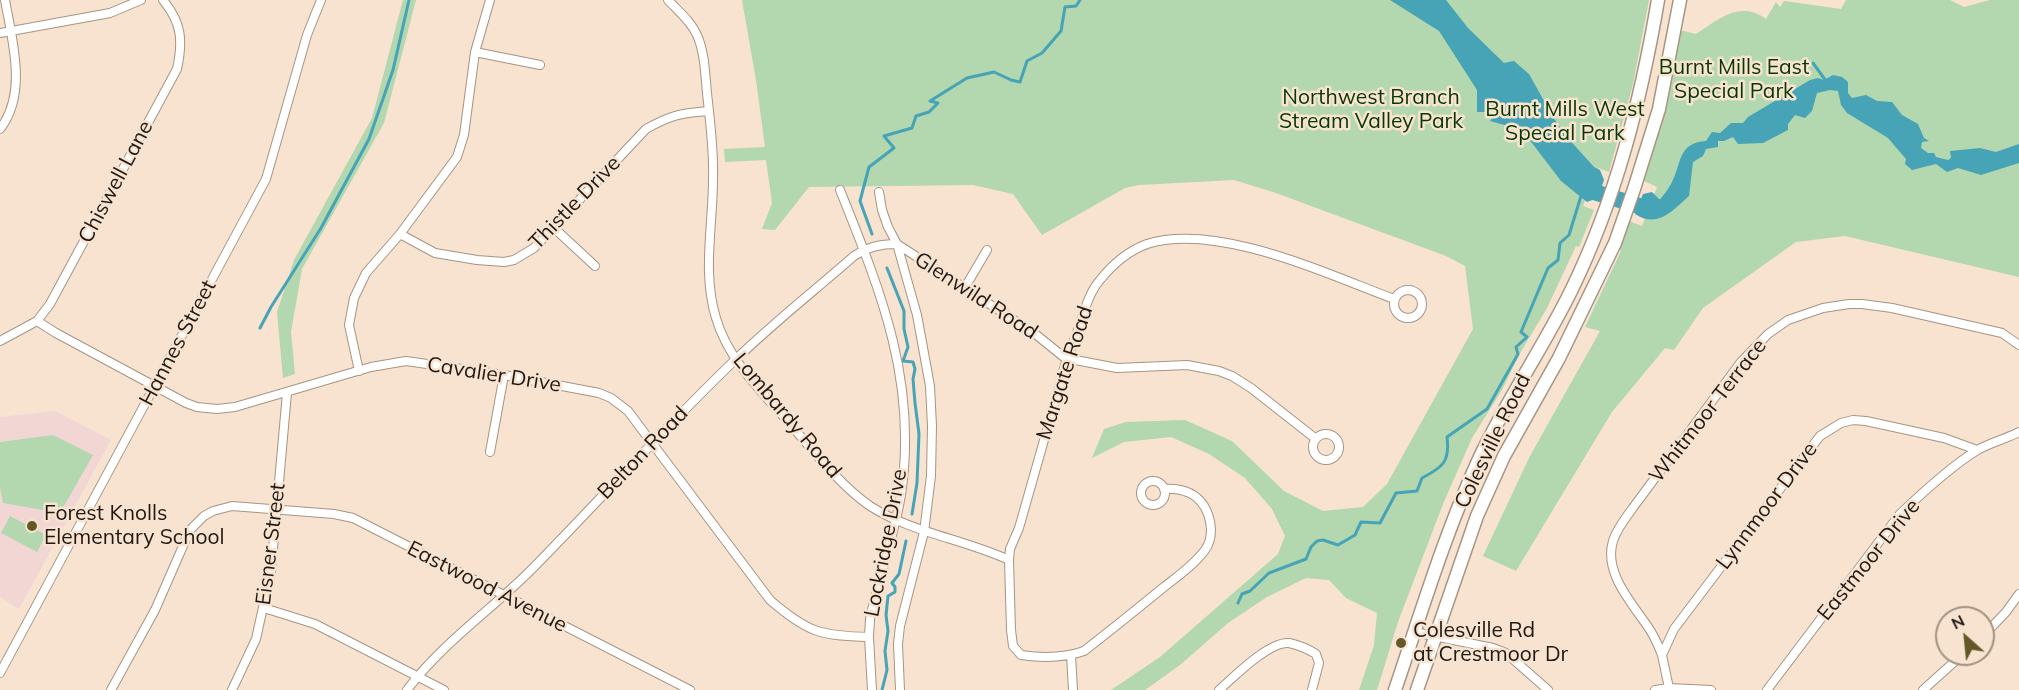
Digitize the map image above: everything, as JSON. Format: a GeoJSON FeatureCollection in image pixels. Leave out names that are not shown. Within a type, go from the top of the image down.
{"type":"FeatureCollection","features":[{"type":"Feature","properties":{"kind":"highway","name":"Colesville Road"},"geometry":{"type":"LineString","coordinates":[[1395,690],[1457,513],[1479,459],[1571,290],[1607,202],[1636,113],[1658,0]]}},
{"type":"Feature","properties":{"kind":"highway","name":"Colesville Road"},"geometry":{"type":"LineString","coordinates":[[1417,690],[1477,516],[1503,456],[1559,358],[1615,243],[1659,109],[1680,0]]}},
{"type":"Feature","properties":{"kind":"street"},"geometry":{"type":"LineString","coordinates":[[0,129],[5,123],[12,102],[17,78],[5,0]]}},
{"type":"Feature","properties":{"kind":"street"},"geometry":{"type":"LineString","coordinates":[[0,33],[110,13],[141,0]]}},
{"type":"Feature","properties":{"kind":"street","name":"Chiswell Lane"},"geometry":{"type":"LineString","coordinates":[[0,341],[37,321],[50,304],[177,69],[181,51],[181,33],[171,9],[163,0]]}},
{"type":"Feature","properties":{"kind":"street","name":"Hannes Street"},"geometry":{"type":"LineString","coordinates":[[0,673],[266,179],[307,34],[321,0]]}},
{"type":"Feature","properties":{"kind":"street"},"geometry":{"type":"LineString","coordinates":[[359,371],[349,325],[354,298],[366,273],[400,234],[457,157],[464,135],[474,52],[490,0]]}},
{"type":"Feature","properties":{"kind":"street","name":"Lombardy Road"},"geometry":{"type":"LineString","coordinates":[[668,0],[697,35],[704,60],[713,178],[709,272],[711,296],[720,331],[736,359],[831,471],[870,505],[924,532],[991,552],[1009,560]]}},
{"type":"Feature","properties":{"kind":"street"},"geometry":{"type":"LineString","coordinates":[[474,52],[540,65]]}},
{"type":"Feature","properties":{"kind":"street","name":"Thistle Drive"},"geometry":{"type":"LineString","coordinates":[[400,234],[435,253],[477,260],[504,262],[514,260],[534,248],[646,129],[669,116],[709,111]]}},
{"type":"Feature","properties":{"kind":"street","name":"Lockridge Drive"},"geometry":{"type":"LineString","coordinates":[[840,190],[889,320],[899,368],[905,423],[901,496],[875,597],[868,637],[872,690]]}},
{"type":"Feature","properties":{"kind":"street","name":"Lockridge Drive"},"geometry":{"type":"LineString","coordinates":[[879,192],[888,227],[897,244],[917,315],[930,386],[932,426],[931,476],[924,532],[906,595],[900,626],[898,644],[900,690]]}},
{"type":"Feature","properties":{"kind":"street"},"geometry":{"type":"LineString","coordinates":[[554,228],[596,266]]}},
{"type":"Feature","properties":{"kind":"street","name":"Margate Road"},"geometry":{"type":"LineString","coordinates":[[1071,655],[1034,657],[1021,655],[1013,646],[1009,560],[1010,549],[1019,528],[1062,377],[1065,358],[1075,339],[1090,295],[1099,281],[1113,266],[1147,244],[1170,240],[1232,243],[1291,261],[1394,299]]}},
{"type":"Feature","properties":{"kind":"street","name":"Belton Road"},"geometry":{"type":"LineString","coordinates":[[407,690],[417,676],[460,632],[504,595],[554,547],[652,442],[736,359],[854,256],[864,249],[880,244],[897,244]]}},
{"type":"Feature","properties":{"kind":"street","name":"Glenwild Road"},"geometry":{"type":"LineString","coordinates":[[897,244],[1034,333],[1065,358],[1117,368],[1187,365],[1219,371],[1251,388],[1316,439]]}},
{"type":"Feature","properties":{"kind":"street"},"geometry":{"type":"LineString","coordinates":[[964,289],[987,250]]}},
{"type":"Feature","properties":{"kind":"street","name":"Whitmoor Terrace"},"geometry":{"type":"LineString","coordinates":[[1662,656],[1652,633],[1616,579],[1611,554],[1613,542],[1619,528],[1635,505],[1741,362],[1768,334],[1788,320],[1823,308],[1862,304],[1892,308],[2002,333],[2019,345]]}},
{"type":"Feature","properties":{"kind":"street","name":"Cavalier Drive"},"geometry":{"type":"LineString","coordinates":[[37,321],[154,387],[197,407],[217,409],[235,407],[359,371],[406,361],[504,375],[599,393],[611,398],[628,411],[770,600],[794,620],[816,631],[829,635],[868,637]]}},
{"type":"Feature","properties":{"kind":"street"},"geometry":{"type":"LineString","coordinates":[[490,452],[504,375]]}},
{"type":"Feature","properties":{"kind":"street","name":"Eisner Street"},"geometry":{"type":"LineString","coordinates":[[232,690],[256,639],[271,571],[287,393]]}},
{"type":"Feature","properties":{"kind":"street","name":"Lynnmoor Drive"},"geometry":{"type":"LineString","coordinates":[[1662,656],[1674,629],[1820,436],[1841,423],[1853,420],[1866,421],[1944,438],[1977,450]]}},
{"type":"Feature","properties":{"kind":"street","name":"Eastmoor Drive"},"geometry":{"type":"LineString","coordinates":[[1767,690],[1900,514],[1977,450],[2001,442],[2019,432]]}},
{"type":"Feature","properties":{"kind":"street"},"geometry":{"type":"LineString","coordinates":[[1073,690],[1071,655],[1084,651],[1189,567],[1205,550],[1210,539],[1211,527],[1206,508],[1200,500],[1179,488],[1164,489]]}},
{"type":"Feature","properties":{"kind":"street","name":"Eastwood Avenue"},"geometry":{"type":"LineString","coordinates":[[111,690],[154,610],[190,530],[204,516],[232,506],[334,514],[353,518],[690,690]]}},
{"type":"Feature","properties":{"kind":"street"},"geometry":{"type":"LineString","coordinates":[[1995,623],[2019,594]]}},
{"type":"Feature","properties":{"kind":"street"},"geometry":{"type":"LineString","coordinates":[[264,608],[315,624],[444,690]]}},
{"type":"Feature","properties":{"kind":"street"},"geometry":{"type":"LineString","coordinates":[[1414,632],[1493,648],[1506,653],[1548,690]]}},
{"type":"Feature","properties":{"kind":"street"},"geometry":{"type":"LineString","coordinates":[[1219,690],[1266,652],[1275,646],[1288,643],[1316,654],[1319,663],[1312,690]]}},
{"type":"Feature","properties":{"kind":"street"},"geometry":{"type":"LineString","coordinates":[[1662,656],[1669,687]]}},
{"type":"Feature","properties":{"kind":"street"},"geometry":{"type":"LineString","coordinates":[[1923,690],[1950,666]]}},
{"type":"Feature","properties":{"kind":"street"},"geometry":{"type":"LineString","coordinates":[[1655,690],[1669,687],[1711,690]]}},
{"type":"Feature","properties":{"kind":"shaded area","name":"Forest Knolls Elementary School"},"geometry":{"type":"Polygon","coordinates":[[[55,411],[111,440],[19,609],[0,597],[0,417],[55,411]]]}},
{"type":"Feature","properties":{"kind":"green space"},"geometry":{"type":"Polygon","coordinates":[[[403,0],[416,0],[384,123],[302,269],[291,332],[295,374],[283,378],[277,312],[294,260],[372,118],[403,0]]]}},
{"type":"Feature","properties":{"kind":"green space","name":"Northwest Branch Stream Valley Park"},"geometry":{"type":"Polygon","coordinates":[[[742,0],[1649,0],[1633,84],[1609,172],[1598,168],[1583,206],[1594,210],[1579,247],[1576,246],[1547,308],[1519,355],[1502,390],[1472,438],[1443,504],[1398,622],[1377,690],[1359,690],[1374,645],[1377,613],[1346,598],[1329,580],[1306,578],[1267,597],[1228,623],[1180,665],[1145,690],[1111,690],[1160,657],[1278,554],[1285,536],[1272,509],[1245,478],[1209,454],[1171,437],[1124,442],[1092,458],[1104,429],[1126,422],[1185,420],[1232,441],[1284,491],[1323,511],[1363,507],[1387,484],[1473,329],[1465,266],[1446,256],[1276,193],[1234,180],[1139,185],[1125,188],[1042,235],[1013,194],[973,185],[809,187],[775,230],[762,229],[772,203],[766,160],[725,162],[724,149],[765,147],[742,0]]]}},
{"type":"Feature","properties":{"kind":"green space","name":"Burnt Mills East Special Park"},"geometry":{"type":"Polygon","coordinates":[[[1846,0],[1950,0],[1964,7],[1990,0],[2019,0],[2019,277],[1845,236],[1796,242],[1703,308],[1674,350],[1665,348],[1612,412],[1516,571],[1483,556],[1530,456],[1600,331],[1585,327],[1621,251],[1617,249],[1629,221],[1642,226],[1657,187],[1644,181],[1662,121],[1680,30],[1696,34],[1721,18],[1738,11],[1747,11],[1766,19],[1776,2],[1780,7],[1784,1],[1841,9],[1846,0]]]}},
{"type":"Feature","properties":{"kind":"green space"},"geometry":{"type":"Polygon","coordinates":[[[53,435],[93,455],[60,513],[3,503],[0,487],[0,442],[53,435]]]}},
{"type":"Feature","properties":{"kind":"green space"},"geometry":{"type":"Polygon","coordinates":[[[10,516],[46,535],[37,552],[1,533],[10,516]]]}},
{"type":"Feature","properties":{"kind":"water"},"geometry":{"type":"Polygon","coordinates":[[[1390,0],[1446,0],[1468,28],[1504,63],[1514,61],[1529,74],[1566,136],[1594,167],[1600,170],[1604,180],[1598,198],[1587,202],[1561,181],[1522,130],[1490,121],[1497,112],[1493,106],[1484,112],[1477,112],[1477,90],[1439,31],[1390,0]]]}},
{"type":"Feature","properties":{"kind":"water"},"geometry":{"type":"Polygon","coordinates":[[[1833,75],[1842,77],[1848,82],[1848,93],[1852,98],[1866,95],[1877,101],[1892,102],[1902,115],[1918,124],[1924,138],[1929,141],[1922,142],[1921,148],[1928,153],[1934,153],[1936,157],[1948,160],[1951,158],[1950,151],[1980,148],[1996,152],[2019,144],[2019,163],[1981,175],[1958,168],[1947,172],[1936,164],[1912,170],[1905,164],[1906,159],[1888,138],[1847,113],[1841,105],[1838,91],[1830,90],[1817,93],[1812,111],[1805,118],[1795,115],[1788,124],[1788,130],[1763,143],[1738,144],[1733,137],[1718,141],[1718,147],[1706,149],[1703,156],[1693,162],[1689,196],[1665,216],[1651,219],[1635,214],[1643,194],[1652,192],[1660,200],[1671,184],[1685,150],[1690,146],[1706,141],[1712,132],[1720,133],[1731,123],[1743,123],[1748,117],[1810,80],[1818,78],[1824,80],[1833,75]]]}},
{"type":"Feature","properties":{"kind":"waterway"},"geometry":{"type":"LineString","coordinates":[[260,328],[321,228],[369,139],[393,70],[409,0]]}},
{"type":"Feature","properties":{"kind":"waterway"},"geometry":{"type":"LineString","coordinates":[[872,234],[860,201],[869,167],[894,148],[884,136],[912,128],[916,116],[929,112],[938,103],[930,101],[967,78],[994,72],[1020,82],[1027,61],[1042,53],[1061,31],[1065,7],[1076,6],[1080,0]]}},
{"type":"Feature","properties":{"kind":"waterway"},"geometry":{"type":"LineString","coordinates":[[1813,63],[1826,81]]}},
{"type":"Feature","properties":{"kind":"waterway"},"geometry":{"type":"LineString","coordinates":[[1582,179],[1591,191],[1649,209],[1659,207]]}},
{"type":"Feature","properties":{"kind":"waterway"},"geometry":{"type":"LineString","coordinates":[[1238,603],[1242,594],[1250,591],[1269,573],[1306,559],[1311,547],[1317,541],[1323,540],[1338,545],[1355,535],[1361,522],[1380,523],[1396,493],[1417,491],[1422,478],[1444,463],[1448,445],[1447,437],[1487,409],[1518,354],[1516,347],[1527,337],[1521,332],[1548,268],[1558,260],[1560,243],[1569,235],[1581,196]]}},
{"type":"Feature","properties":{"kind":"waterway"},"geometry":{"type":"LineString","coordinates":[[887,268],[904,311],[904,329],[908,347],[903,361],[913,362],[915,369],[913,379],[919,434],[917,483],[912,514]]}},
{"type":"Feature","properties":{"kind":"waterway"},"geometry":{"type":"LineString","coordinates":[[882,690],[887,670],[885,651],[888,631],[886,615],[888,596],[895,592],[892,583],[899,574],[906,541]]}},
{"type":"Feature","properties":{"kind":"place","name":"Forest Knolls Elementary School"},"geometry":{"type":"Point","coordinates":[32,526]}},
{"type":"Feature","properties":{"kind":"place","name":"Colesville Rd at Crestmoor Dr"},"geometry":{"type":"Point","coordinates":[1401,643]}},
{"type":"Feature","properties":{"kind":"park label","name":"Burnt Mills West Special Park"},"geometry":{"type":"Point","coordinates":[1565,122]}}]}
